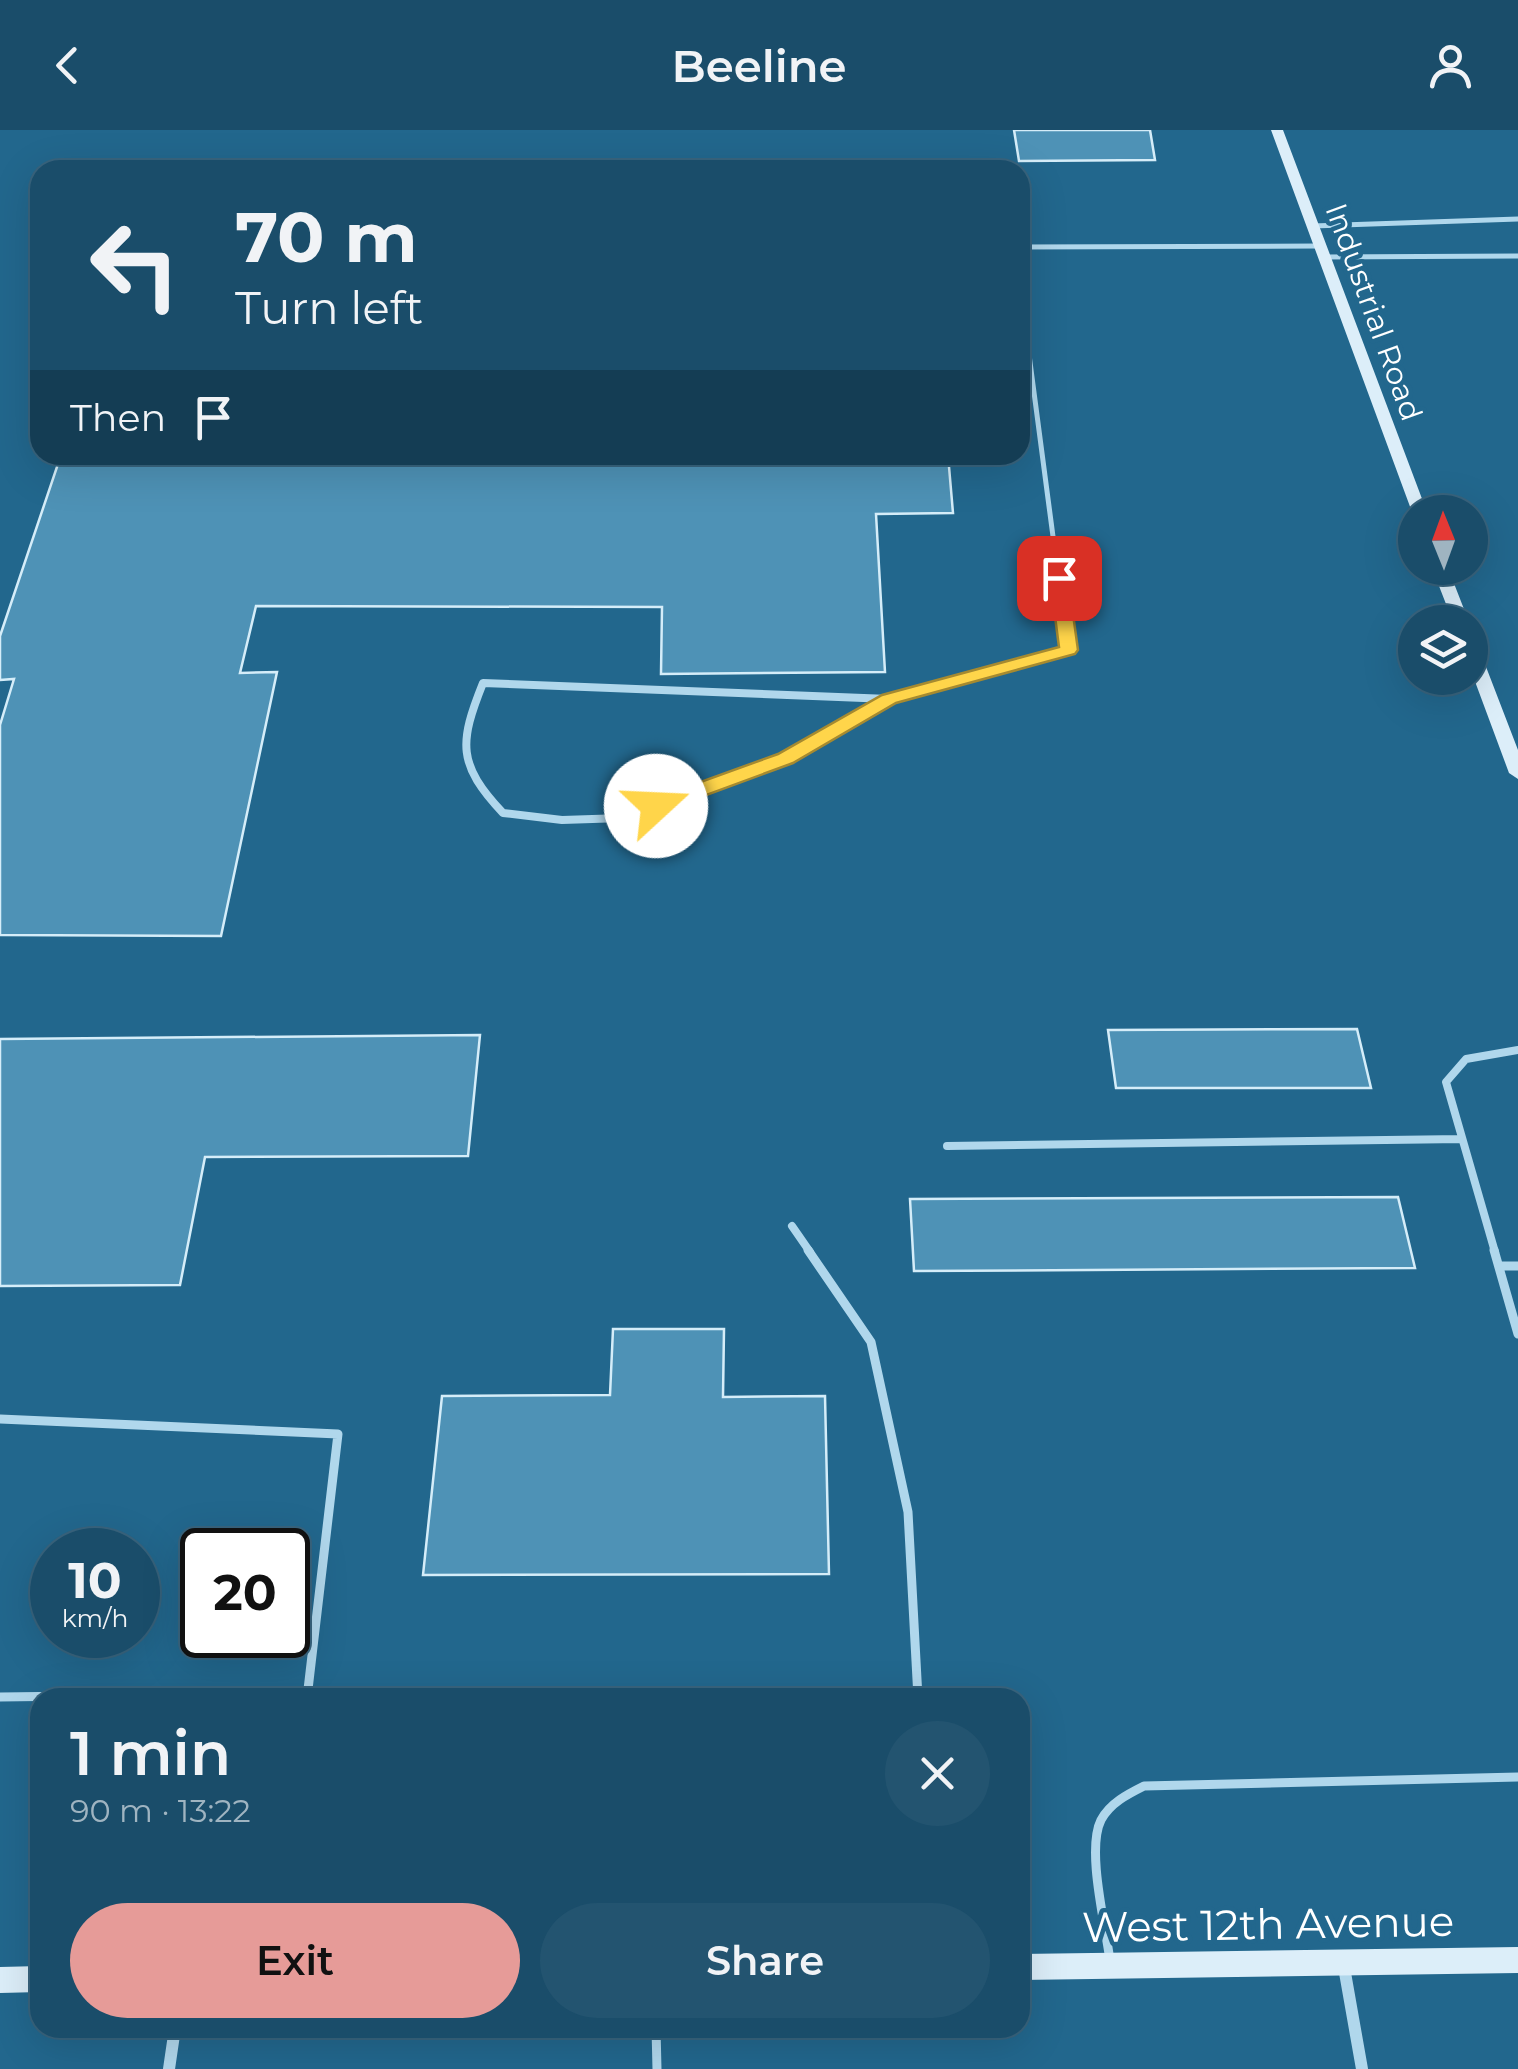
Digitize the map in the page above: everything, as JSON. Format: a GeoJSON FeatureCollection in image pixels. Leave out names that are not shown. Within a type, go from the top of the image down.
{"type":"FeatureCollection","features":[{"type":"Feature","properties":{"kind":"main road","name":"Industrial Road"},"geometry":{"type":"LineString","coordinates":[[1278,130],[1414,495]]}},
{"type":"Feature","properties":{"kind":"main road"},"geometry":{"type":"LineString","coordinates":[[1488,694],[1518,773]]}},
{"type":"Feature","properties":{"kind":"main road","name":"West 12th Avenue"},"geometry":{"type":"LineString","coordinates":[[1030,1967],[1518,1960]]}},
{"type":"Feature","properties":{"kind":"main road"},"geometry":{"type":"LineString","coordinates":[[0,1980],[30,1979]]}},
{"type":"Feature","properties":{"kind":"street"},"geometry":{"type":"LineString","coordinates":[[1344,1962],[1362,2069]]}},
{"type":"Feature","properties":{"kind":"street"},"geometry":{"type":"LineString","coordinates":[[169,2069],[174,2038]]}},
{"type":"Feature","properties":{"kind":"lane"},"geometry":{"type":"LineString","coordinates":[[1313,226],[1518,219]]}},
{"type":"Feature","properties":{"kind":"lane"},"geometry":{"type":"LineString","coordinates":[[1030,247],[1518,256]]}},
{"type":"Feature","properties":{"kind":"lane"},"geometry":{"type":"LineString","coordinates":[[889,699],[483,683],[465,727],[465,767],[503,813],[562,820],[623,818],[786,758],[889,699],[1068,650],[1030,362]]}},
{"type":"Feature","properties":{"kind":"lane"},"geometry":{"type":"LineString","coordinates":[[1518,1050],[1486,1052],[1464,1059],[1450,1070],[1446,1082],[1518,1334]]}},
{"type":"Feature","properties":{"kind":"lane"},"geometry":{"type":"LineString","coordinates":[[947,1146],[1462,1139]]}},
{"type":"Feature","properties":{"kind":"lane"},"geometry":{"type":"LineString","coordinates":[[792,1226],[871,1342],[908,1512],[917,1688]]}},
{"type":"Feature","properties":{"kind":"lane"},"geometry":{"type":"LineString","coordinates":[[1498,1266],[1518,1266]]}},
{"type":"Feature","properties":{"kind":"lane"},"geometry":{"type":"LineString","coordinates":[[0,1419],[338,1434],[309,1688]]}},
{"type":"Feature","properties":{"kind":"lane"},"geometry":{"type":"LineString","coordinates":[[0,1697],[30,1697]]}},
{"type":"Feature","properties":{"kind":"lane"},"geometry":{"type":"LineString","coordinates":[[1110,1965],[1095,1841],[1097,1822],[1116,1800],[1144,1786],[1518,1777]]}},
{"type":"Feature","properties":{"kind":"lane"},"geometry":{"type":"LineString","coordinates":[[656,2038],[657,2069]]}},
{"type":"Feature","properties":{"kind":"building"},"geometry":{"type":"Polygon","coordinates":[[[1014,130],[1150,130],[1155,160],[1030,161],[1019,160],[1014,130]]]}},
{"type":"Feature","properties":{"kind":"building"},"geometry":{"type":"Polygon","coordinates":[[[58,465],[949,465],[953,513],[876,514],[885,672],[661,674],[662,607],[256,606],[240,673],[277,672],[221,936],[0,935],[0,725],[14,679],[0,680],[0,636],[58,465]]]}},
{"type":"Feature","properties":{"kind":"building"},"geometry":{"type":"Polygon","coordinates":[[[1357,1029],[1371,1088],[1116,1088],[1108,1030],[1357,1029]]]}},
{"type":"Feature","properties":{"kind":"building"},"geometry":{"type":"Polygon","coordinates":[[[480,1035],[468,1156],[205,1157],[180,1285],[0,1286],[0,1039],[480,1035]]]}},
{"type":"Feature","properties":{"kind":"building"},"geometry":{"type":"Polygon","coordinates":[[[1398,1197],[1415,1268],[914,1271],[910,1199],[1398,1197]]]}},
{"type":"Feature","properties":{"kind":"building"},"geometry":{"type":"Polygon","coordinates":[[[613,1329],[724,1329],[723,1397],[825,1396],[829,1574],[423,1575],[442,1396],[610,1395],[613,1329]]]}},
{"type":"Feature","properties":{"kind":"route"},"geometry":{"type":"LineString","coordinates":[[656,806],[786,758],[889,699],[1068,650],[1059,578]]}}]}
